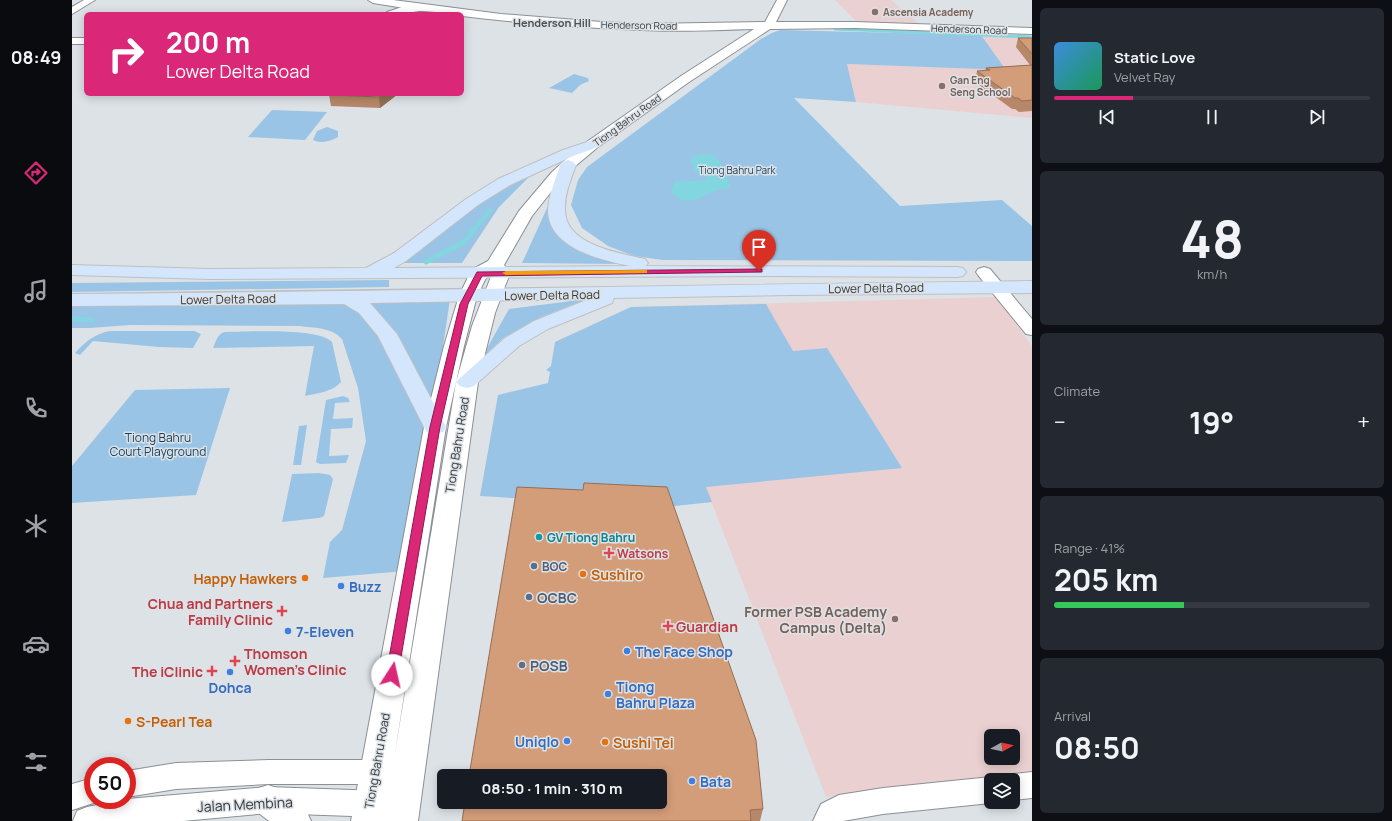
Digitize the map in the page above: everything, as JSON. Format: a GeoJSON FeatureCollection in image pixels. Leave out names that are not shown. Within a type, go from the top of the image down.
{"type":"FeatureCollection","features":[{"type":"Feature","properties":{"kind":"main road","name":"Henderson Road"},"geometry":{"type":"LineString","coordinates":[[373,0],[458,12]]}},
{"type":"Feature","properties":{"kind":"main road","name":"Henderson Road"},"geometry":{"type":"LineString","coordinates":[[406,0],[505,13],[681,22],[770,22],[834,25]]}},
{"type":"Feature","properties":{"kind":"main road","name":"Tiong Bahru Road"},"geometry":{"type":"LineString","coordinates":[[369,812],[435,427],[454,346],[468,296],[492,271],[525,214],[568,164],[593,144],[770,22],[785,8]]}},
{"type":"Feature","properties":{"kind":"main road"},"geometry":{"type":"LineString","coordinates":[[785,8],[814,24]]}},
{"type":"Feature","properties":{"kind":"main road","name":"Henderson Road"},"geometry":{"type":"LineString","coordinates":[[464,13],[602,25],[718,26],[770,22],[1032,31]]}},
{"type":"Feature","properties":{"kind":"main road"},"geometry":{"type":"LineString","coordinates":[[718,26],[736,35],[738,45]]}},
{"type":"Feature","properties":{"kind":"main road"},"geometry":{"type":"LineString","coordinates":[[369,274],[400,257],[472,202],[504,182],[568,153],[593,144]]}},
{"type":"Feature","properties":{"kind":"main road"},"geometry":{"type":"LineString","coordinates":[[568,164],[556,206],[557,217],[564,231],[574,241],[611,257],[646,264],[699,271]]}},
{"type":"Feature","properties":{"kind":"main road","name":"Lower Delta Road"},"geometry":{"type":"LineString","coordinates":[[72,270],[210,274],[369,274],[492,271],[1032,273]]}},
{"type":"Feature","properties":{"kind":"main road","name":"Tiong Bahru Road"},"geometry":{"type":"LineString","coordinates":[[402,813],[467,382],[475,345],[491,296],[492,271]]}},
{"type":"Feature","properties":{"kind":"main road","name":"Lower Delta Road"},"geometry":{"type":"LineString","coordinates":[[72,300],[348,298],[996,286],[1032,287]]}},
{"type":"Feature","properties":{"kind":"main road"},"geometry":{"type":"LineString","coordinates":[[467,382],[512,342],[542,325],[619,294]]}},
{"type":"Feature","properties":{"kind":"main road"},"geometry":{"type":"LineString","coordinates":[[348,298],[366,309],[388,334],[435,427]]}},
{"type":"Feature","properties":{"kind":"main road"},"geometry":{"type":"LineString","coordinates":[[268,800],[294,821]]}},
{"type":"Feature","properties":{"kind":"street"},"geometry":{"type":"LineString","coordinates":[[72,10],[86,0]]}},
{"type":"Feature","properties":{"kind":"street"},"geometry":{"type":"LineString","coordinates":[[72,10],[90,0]]}},
{"type":"Feature","properties":{"kind":"street"},"geometry":{"type":"LineString","coordinates":[[386,12],[392,9],[392,5],[388,3]]}},
{"type":"Feature","properties":{"kind":"street"},"geometry":{"type":"LineString","coordinates":[[396,12],[423,8]]}},
{"type":"Feature","properties":{"kind":"street"},"geometry":{"type":"LineString","coordinates":[[72,42],[84,42]]}},
{"type":"Feature","properties":{"kind":"street"},"geometry":{"type":"LineString","coordinates":[[984,272],[1032,330]]}},
{"type":"Feature","properties":{"kind":"street"},"geometry":{"type":"LineString","coordinates":[[136,783],[176,776],[269,772],[376,771],[407,774]]}},
{"type":"Feature","properties":{"kind":"street"},"geometry":{"type":"LineString","coordinates":[[1020,786],[1032,785]]}},
{"type":"Feature","properties":{"kind":"street"},"geometry":{"type":"LineString","coordinates":[[827,821],[829,815],[834,810],[840,808],[883,801],[984,791]]}},
{"type":"Feature","properties":{"kind":"street"},"geometry":{"type":"LineString","coordinates":[[72,797],[84,794]]}},
{"type":"Feature","properties":{"kind":"street","name":"Jalan Membina"},"geometry":{"type":"LineString","coordinates":[[87,821],[125,813],[268,800],[369,812],[402,813]]}},
{"type":"Feature","properties":{"kind":"shaded area","name":"Ascensia Academy"},"geometry":{"type":"Polygon","coordinates":[[[835,0],[891,0],[919,24],[858,23],[835,0]]]}},
{"type":"Feature","properties":{"kind":"shaded area","name":"Gan Eng Seng School"},"geometry":{"type":"Polygon","coordinates":[[[981,35],[1032,38],[1032,118],[856,102],[847,64],[1005,70],[981,35]]]}},
{"type":"Feature","properties":{"kind":"shaded area"},"geometry":{"type":"Polygon","coordinates":[[[702,154],[714,156],[718,160],[722,166],[717,171],[726,176],[731,187],[717,190],[693,200],[683,200],[671,192],[674,182],[707,180],[708,178],[694,170],[691,162],[692,157],[702,154]]]}},
{"type":"Feature","properties":{"kind":"shaded area","name":"Former PSB Academy Campus (Delta)"},"geometry":{"type":"Polygon","coordinates":[[[996,297],[1032,346],[1032,771],[1016,773],[984,773],[984,777],[826,797],[706,488],[555,342],[631,307],[996,297]]]}},
{"type":"Feature","properties":{"kind":"green space","name":"Tiong Bahru Park"},"geometry":{"type":"Polygon","coordinates":[[[780,30],[981,35],[1006,70],[847,64],[856,102],[794,98],[900,206],[1002,200],[1032,226],[1032,261],[663,260],[634,256],[608,246],[582,228],[571,205],[578,180],[587,167],[761,39],[780,30]]]}},
{"type":"Feature","properties":{"kind":"green space"},"geometry":{"type":"Polygon","coordinates":[[[574,74],[588,78],[589,81],[580,85],[572,93],[549,88],[574,74]]]}},
{"type":"Feature","properties":{"kind":"green space"},"geometry":{"type":"Polygon","coordinates":[[[272,110],[327,112],[305,140],[248,137],[272,110]]]}},
{"type":"Feature","properties":{"kind":"green space"},"geometry":{"type":"Polygon","coordinates":[[[327,127],[338,131],[338,137],[326,142],[313,140],[317,131],[327,127]]]}},
{"type":"Feature","properties":{"kind":"green space"},"geometry":{"type":"Polygon","coordinates":[[[532,174],[499,207],[462,263],[400,263],[478,204],[532,174]]]}},
{"type":"Feature","properties":{"kind":"green space"},"geometry":{"type":"Polygon","coordinates":[[[558,184],[567,235],[623,264],[522,263],[558,184]]]}},
{"type":"Feature","properties":{"kind":"green space"},"geometry":{"type":"Polygon","coordinates":[[[389,280],[389,287],[72,292],[72,283],[389,280]]]}},
{"type":"Feature","properties":{"kind":"green space"},"geometry":{"type":"Polygon","coordinates":[[[450,299],[432,421],[405,571],[323,578],[330,542],[342,530],[366,441],[358,388],[342,339],[338,335],[328,330],[299,326],[130,325],[72,328],[72,304],[450,299]]]}},
{"type":"Feature","properties":{"kind":"green space"},"geometry":{"type":"Polygon","coordinates":[[[587,299],[541,317],[503,338],[481,359],[509,309],[587,299]]]}},
{"type":"Feature","properties":{"kind":"green space"},"geometry":{"type":"Polygon","coordinates":[[[766,304],[793,351],[827,348],[902,468],[706,487],[712,502],[666,507],[480,496],[498,395],[548,383],[550,372],[546,370],[551,366],[555,342],[631,307],[766,304]]]}},
{"type":"Feature","properties":{"kind":"green space"},"geometry":{"type":"Polygon","coordinates":[[[110,331],[194,331],[201,334],[193,348],[159,347],[93,341],[80,355],[75,353],[90,339],[99,334],[110,331]]]}},
{"type":"Feature","properties":{"kind":"green space"},"geometry":{"type":"Polygon","coordinates":[[[281,331],[312,334],[324,337],[332,342],[341,382],[329,390],[305,396],[314,346],[213,348],[218,337],[224,332],[281,331]]]}},
{"type":"Feature","properties":{"kind":"green space","name":"Tiong Bahru Court Playground"},"geometry":{"type":"Polygon","coordinates":[[[230,388],[196,495],[72,503],[72,466],[135,390],[230,388]]]}},
{"type":"Feature","properties":{"kind":"green space"},"geometry":{"type":"Polygon","coordinates":[[[343,396],[348,398],[350,402],[335,403],[333,419],[353,418],[352,428],[331,429],[329,456],[349,455],[346,463],[320,464],[316,462],[326,400],[343,396]]]}},
{"type":"Feature","properties":{"kind":"green space"},"geometry":{"type":"Polygon","coordinates":[[[307,425],[301,465],[293,465],[299,426],[307,425]]]}},
{"type":"Feature","properties":{"kind":"green space"},"geometry":{"type":"Polygon","coordinates":[[[319,473],[330,475],[333,479],[324,516],[319,518],[282,522],[292,474],[319,473]]]}},
{"type":"Feature","properties":{"kind":"building"},"geometry":{"type":"Polygon","coordinates":[[[1018,38],[1032,38],[1032,54],[1018,38]]]}},
{"type":"Feature","properties":{"kind":"building"},"geometry":{"type":"Polygon","coordinates":[[[1032,65],[1032,100],[1022,101],[1015,98],[977,71],[990,70],[986,68],[1032,65]]]}},
{"type":"Feature","properties":{"kind":"building"},"geometry":{"type":"Polygon","coordinates":[[[354,96],[380,96],[379,97],[354,96]]]}},
{"type":"Feature","properties":{"kind":"building","name":"Tiong Bahru Plaza"},"geometry":{"type":"Polygon","coordinates":[[[584,483],[667,487],[756,740],[763,809],[750,810],[751,821],[462,821],[464,809],[667,809],[667,769],[470,769],[517,487],[583,490],[584,483]]]}},
{"type":"Feature","properties":{"kind":"waterway"},"geometry":{"type":"LineString","coordinates":[[835,29],[1032,37]]}},
{"type":"Feature","properties":{"kind":"waterway"},"geometry":{"type":"LineString","coordinates":[[481,222],[490,210]]}},
{"type":"Feature","properties":{"kind":"waterway"},"geometry":{"type":"LineString","coordinates":[[426,262],[464,242],[481,221]]}},
{"type":"Feature","properties":{"kind":"waterway"},"geometry":{"type":"LineString","coordinates":[[72,319],[92,320]]}},
{"type":"Feature","properties":{"kind":"slow traffic"},"geometry":{"type":"LineString","coordinates":[[506,273],[644,272]]}},
{"type":"Feature","properties":{"kind":"place","name":"Ascensia Academy"},"geometry":{"type":"Point","coordinates":[875,12]}},
{"type":"Feature","properties":{"kind":"place","name":"Gan Eng Seng School"},"geometry":{"type":"Point","coordinates":[942,86]}},
{"type":"Feature","properties":{"kind":"place","name":"GV Tiong Bahru"},"geometry":{"type":"Point","coordinates":[539,537]}},
{"type":"Feature","properties":{"kind":"place","name":"Watsons"},"geometry":{"type":"Point","coordinates":[609,553]}},
{"type":"Feature","properties":{"kind":"place","name":"BOC"},"geometry":{"type":"Point","coordinates":[534,566]}},
{"type":"Feature","properties":{"kind":"place","name":"Sushiro"},"geometry":{"type":"Point","coordinates":[583,574]}},
{"type":"Feature","properties":{"kind":"place","name":"Happy Hawkers"},"geometry":{"type":"Point","coordinates":[305,578]}},
{"type":"Feature","properties":{"kind":"place","name":"Buzz"},"geometry":{"type":"Point","coordinates":[341,586]}},
{"type":"Feature","properties":{"kind":"place","name":"OCBC"},"geometry":{"type":"Point","coordinates":[529,597]}},
{"type":"Feature","properties":{"kind":"place","name":"Chua and Partners Family Clinic"},"geometry":{"type":"Point","coordinates":[282,611]}},
{"type":"Feature","properties":{"kind":"place","name":"Former PSB Academy Campus (Delta)"},"geometry":{"type":"Point","coordinates":[895,619]}},
{"type":"Feature","properties":{"kind":"place","name":"Guardian"},"geometry":{"type":"Point","coordinates":[668,626]}},
{"type":"Feature","properties":{"kind":"place","name":"7-Eleven"},"geometry":{"type":"Point","coordinates":[288,631]}},
{"type":"Feature","properties":{"kind":"place","name":"The Face Shop"},"geometry":{"type":"Point","coordinates":[627,651]}},
{"type":"Feature","properties":{"kind":"place","name":"Thomson Women's Clinic"},"geometry":{"type":"Point","coordinates":[235,661]}},
{"type":"Feature","properties":{"kind":"place","name":"POSB"},"geometry":{"type":"Point","coordinates":[522,665]}},
{"type":"Feature","properties":{"kind":"place","name":"The iClinic"},"geometry":{"type":"Point","coordinates":[212,671]}},
{"type":"Feature","properties":{"kind":"place","name":"Dohca"},"geometry":{"type":"Point","coordinates":[230,672]}},
{"type":"Feature","properties":{"kind":"place","name":"Tiong Bahru Plaza"},"geometry":{"type":"Point","coordinates":[608,694]}},
{"type":"Feature","properties":{"kind":"place","name":"S-Pearl Tea"},"geometry":{"type":"Point","coordinates":[128,721]}},
{"type":"Feature","properties":{"kind":"place","name":"Uniqlo"},"geometry":{"type":"Point","coordinates":[567,741]}},
{"type":"Feature","properties":{"kind":"place","name":"Sushi Tei"},"geometry":{"type":"Point","coordinates":[605,742]}},
{"type":"Feature","properties":{"kind":"place","name":"Bata"},"geometry":{"type":"Point","coordinates":[692,781]}},
{"type":"Feature","properties":{"kind":"district","name":"Henderson Hill"},"geometry":{"type":"Point","coordinates":[552,22]}},
{"type":"Feature","properties":{"kind":"route"},"geometry":{"type":"LineString","coordinates":[[392,675],[435,427],[464,304],[479,273],[759,271]]}}]}
